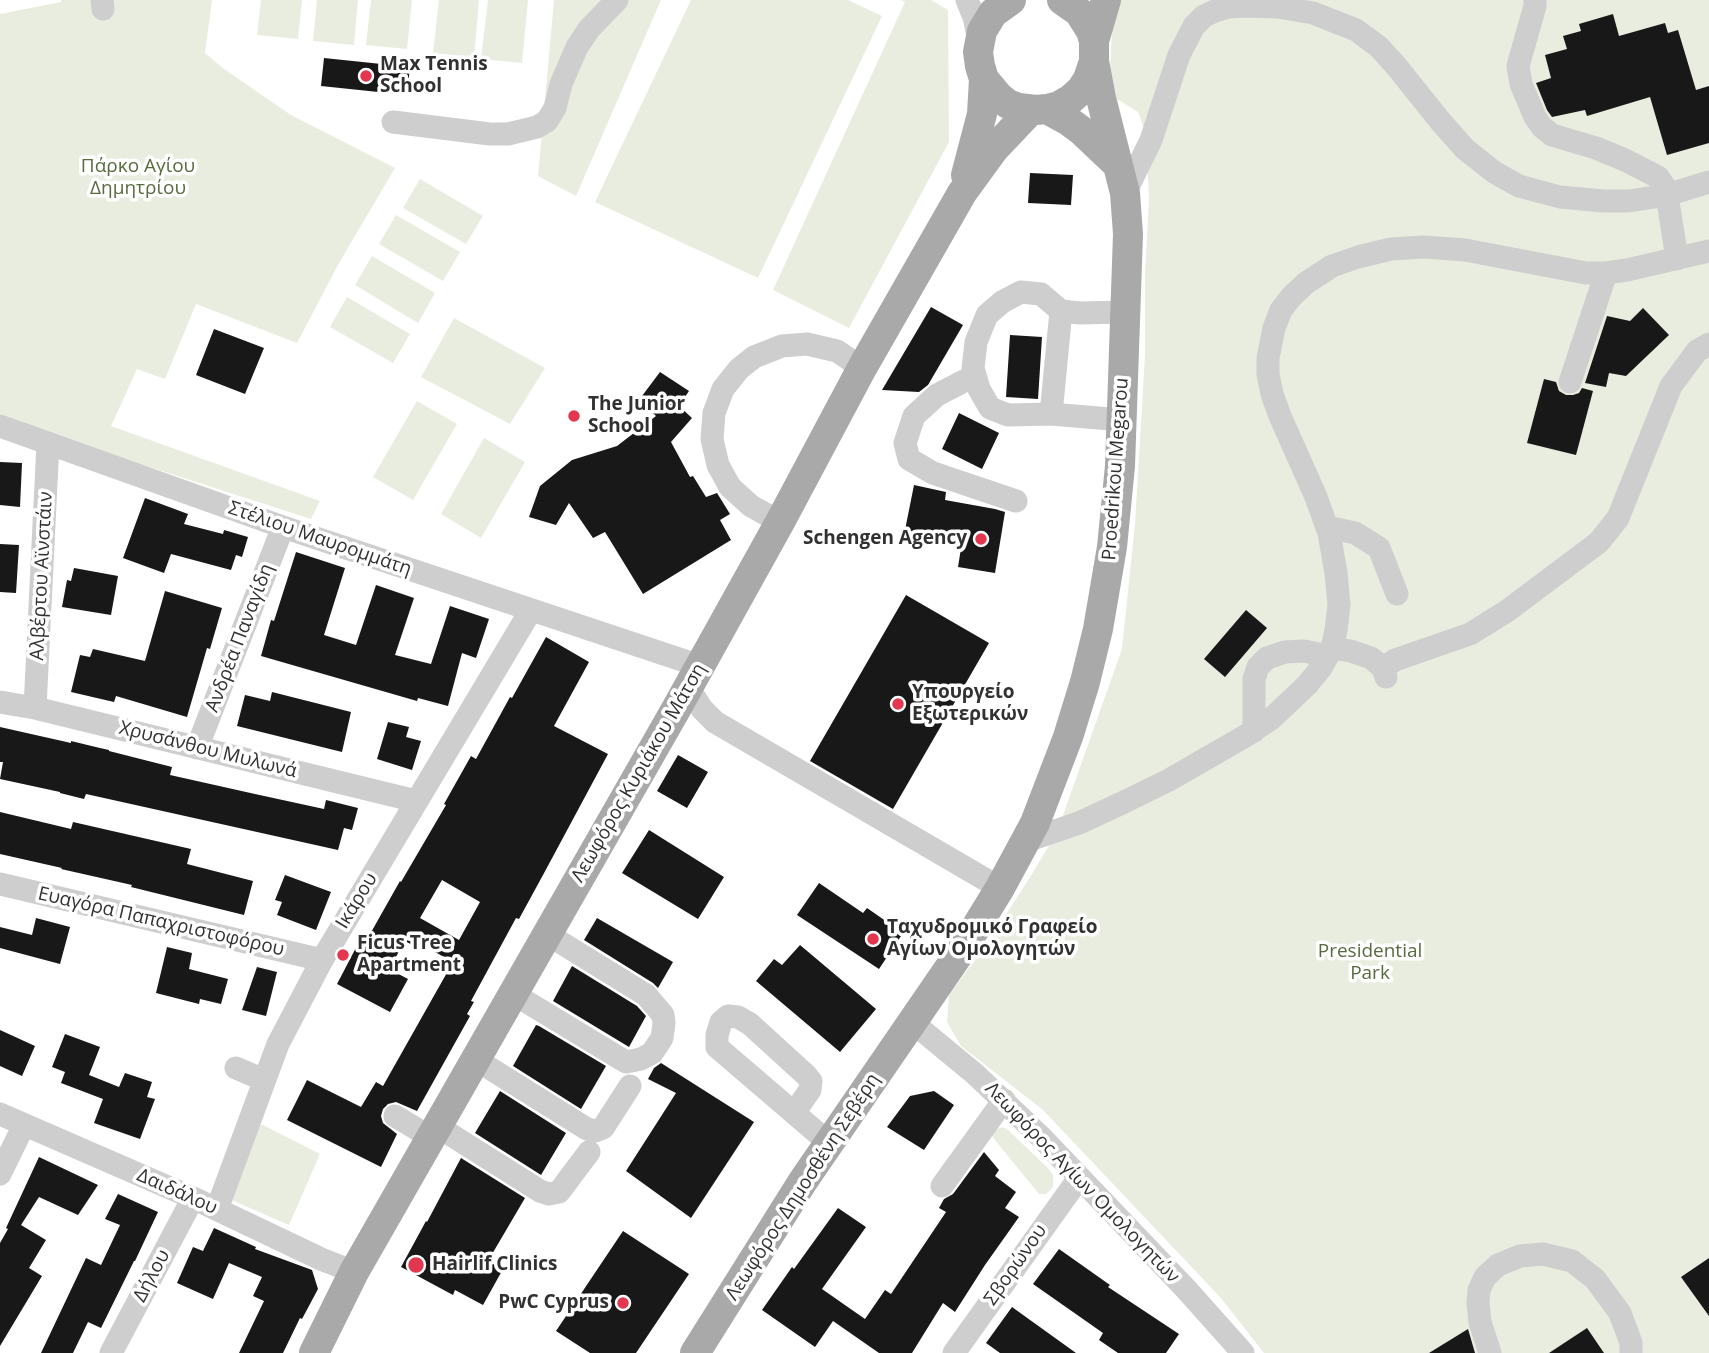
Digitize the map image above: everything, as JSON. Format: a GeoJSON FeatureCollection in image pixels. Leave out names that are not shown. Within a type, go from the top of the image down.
{"type":"FeatureCollection","features":[{"type":"Feature","properties":{"kind":"main road"},"geometry":{"type":"LineString","coordinates":[[979,41],[993,13],[1011,0]]}},
{"type":"Feature","properties":{"kind":"main road"},"geometry":{"type":"LineString","coordinates":[[1062,0],[1079,12],[1086,21],[1094,51]]}},
{"type":"Feature","properties":{"kind":"main road","name":"Λεωφόρος Κυριάκου Μάτση"},"geometry":{"type":"LineString","coordinates":[[314,1353],[354,1272],[680,702],[862,368],[962,193],[994,149],[1039,110],[1059,106],[1081,90],[1088,79],[1106,0]]}},
{"type":"Feature","properties":{"kind":"main road","name":"Λεωφόρος Κυριάκου Μάτση"},"geometry":{"type":"LineString","coordinates":[[962,193],[982,114],[984,79],[978,59],[979,41]]}},
{"type":"Feature","properties":{"kind":"main road","name":"Proedrikou Megarou"},"geometry":{"type":"LineString","coordinates":[[912,1022],[965,945],[1035,823],[1086,682],[1098,629],[1112,547],[1120,466],[1128,234],[1121,179],[1101,98],[1094,51]]}},
{"type":"Feature","properties":{"kind":"main road"},"geometry":{"type":"LineString","coordinates":[[984,79],[1008,104],[1039,110],[1067,120],[1082,131],[1121,179]]}},
{"type":"Feature","properties":{"kind":"main road","name":"Λεωφόρος Δημοσθένη Σεβέρη"},"geometry":{"type":"LineString","coordinates":[[695,1353],[803,1181],[912,1022]]}},
{"type":"Feature","properties":{"kind":"street"},"geometry":{"type":"LineString","coordinates":[[393,122],[489,134],[508,134],[537,127],[547,121],[555,108],[561,84],[577,47],[589,29],[617,0]]}},
{"type":"Feature","properties":{"kind":"street"},"geometry":{"type":"LineString","coordinates":[[967,0],[979,41]]}},
{"type":"Feature","properties":{"kind":"street"},"geometry":{"type":"LineString","coordinates":[[1121,179],[1151,140],[1179,55],[1208,0]]}},
{"type":"Feature","properties":{"kind":"street"},"geometry":{"type":"LineString","coordinates":[[1535,0],[1518,66],[1521,84],[1535,117],[1552,135],[1596,148],[1646,169],[1658,177],[1667,195],[1677,259]]}},
{"type":"Feature","properties":{"kind":"street"},"geometry":{"type":"LineString","coordinates":[[1190,33],[1204,16],[1215,11],[1230,8],[1304,6],[1314,13],[1356,30],[1379,47],[1465,149],[1493,172],[1520,186],[1560,197],[1629,201],[1667,195],[1709,182]]}},
{"type":"Feature","properties":{"kind":"street"},"geometry":{"type":"LineString","coordinates":[[1026,841],[1079,823],[1122,803],[1254,731],[1307,685],[1330,652],[1339,605],[1329,533],[1280,416],[1268,374],[1274,328],[1282,310],[1306,283],[1332,266],[1391,249],[1424,247],[1465,250],[1586,273],[1606,273],[1709,251]]}},
{"type":"Feature","properties":{"kind":"street"},"geometry":{"type":"LineString","coordinates":[[1570,382],[1606,273]]}},
{"type":"Feature","properties":{"kind":"street"},"geometry":{"type":"LineString","coordinates":[[1122,421],[1051,414],[1008,415],[990,408],[979,389],[973,368],[976,342],[988,315],[1002,302],[1021,292],[1041,294],[1060,311],[1125,312]]}},
{"type":"Feature","properties":{"kind":"street"},"geometry":{"type":"LineString","coordinates":[[1051,414],[1060,311]]}},
{"type":"Feature","properties":{"kind":"street"},"geometry":{"type":"LineString","coordinates":[[780,522],[751,506],[730,487],[718,465],[712,439],[714,413],[723,389],[739,369],[754,357],[782,346],[807,344],[837,351],[862,368]]}},
{"type":"Feature","properties":{"kind":"street"},"geometry":{"type":"LineString","coordinates":[[1254,731],[1254,679],[1258,667],[1267,658],[1285,652],[1351,651],[1371,658],[1385,673],[1395,660],[1470,634],[1507,611],[1599,542],[1618,518],[1671,386],[1697,351],[1709,344]]}},
{"type":"Feature","properties":{"kind":"street"},"geometry":{"type":"LineString","coordinates":[[976,378],[937,395],[914,416],[905,443],[909,459],[933,473],[1016,501]]}},
{"type":"Feature","properties":{"kind":"street","name":"Στέλιου Μαυρομμάτη"},"geometry":{"type":"LineString","coordinates":[[0,426],[283,527],[700,666]]}},
{"type":"Feature","properties":{"kind":"street","name":"Αλβέρτου Αϊνστάιν"},"geometry":{"type":"LineString","coordinates":[[35,708],[48,443]]}},
{"type":"Feature","properties":{"kind":"street","name":"Ανδρέα Παναγίδη"},"geometry":{"type":"LineString","coordinates":[[197,748],[283,527]]}},
{"type":"Feature","properties":{"kind":"street"},"geometry":{"type":"LineString","coordinates":[[1327,527],[1356,533],[1378,548],[1397,594]]}},
{"type":"Feature","properties":{"kind":"street","name":"Ικάρου"},"geometry":{"type":"LineString","coordinates":[[217,1209],[278,1044],[322,960],[531,610]]}},
{"type":"Feature","properties":{"kind":"street"},"geometry":{"type":"LineString","coordinates":[[680,702],[695,698],[715,722],[1000,888]]}},
{"type":"Feature","properties":{"kind":"street","name":"Χρυσάνθου Μυλωνά"},"geometry":{"type":"LineString","coordinates":[[0,702],[35,708],[416,801]]}},
{"type":"Feature","properties":{"kind":"street","name":"Ευαγόρα Παπαχριστοφόρου"},"geometry":{"type":"LineString","coordinates":[[0,884],[322,960]]}},
{"type":"Feature","properties":{"kind":"street"},"geometry":{"type":"LineString","coordinates":[[512,993],[626,1062],[652,1053],[662,1038],[663,1015],[646,995],[547,934]]}},
{"type":"Feature","properties":{"kind":"street","name":"Λεωφόρος Αγίων Ομολογητών"},"geometry":{"type":"LineString","coordinates":[[912,1022],[975,1074],[1041,1137],[1243,1353]]}},
{"type":"Feature","properties":{"kind":"street"},"geometry":{"type":"LineString","coordinates":[[475,1059],[587,1129],[595,1131],[603,1128],[631,1086]]}},
{"type":"Feature","properties":{"kind":"street"},"geometry":{"type":"LineString","coordinates":[[236,1068],[264,1080]]}},
{"type":"Feature","properties":{"kind":"street"},"geometry":{"type":"LineString","coordinates":[[942,1186],[1004,1101]]}},
{"type":"Feature","properties":{"kind":"street"},"geometry":{"type":"LineString","coordinates":[[794,1113],[829,1143]]}},
{"type":"Feature","properties":{"kind":"street","name":"Δαιδάλου"},"geometry":{"type":"LineString","coordinates":[[0,1114],[354,1272]]}},
{"type":"Feature","properties":{"kind":"street"},"geometry":{"type":"LineString","coordinates":[[395,1116],[434,1132],[549,1194],[559,1192],[589,1153]]}},
{"type":"Feature","properties":{"kind":"street"},"geometry":{"type":"LineString","coordinates":[[0,1174],[24,1125]]}},
{"type":"Feature","properties":{"kind":"street","name":"Σβορώνου"},"geometry":{"type":"LineString","coordinates":[[954,1353],[1079,1178]]}},
{"type":"Feature","properties":{"kind":"street","name":"Δήλου"},"geometry":{"type":"LineString","coordinates":[[111,1353],[193,1198]]}},
{"type":"Feature","properties":{"kind":"street"},"geometry":{"type":"LineString","coordinates":[[1490,1353],[1480,1322],[1478,1303],[1479,1290],[1485,1277],[1498,1265],[1520,1256],[1543,1254],[1572,1261],[1595,1279],[1620,1313],[1631,1343],[1631,1353]]}},
{"type":"Feature","properties":{"kind":"green space","name":"Πάρκο Αγίου Δημητρίου"},"geometry":{"type":"Polygon","coordinates":[[[61,0],[212,0],[205,53],[291,115],[395,168],[339,263],[297,343],[196,304],[165,379],[137,369],[111,426],[320,501],[311,519],[0,419],[0,14],[61,0]]]}},
{"type":"Feature","properties":{"kind":"green space"},"geometry":{"type":"Polygon","coordinates":[[[261,0],[302,0],[298,39],[257,35],[261,0]]]}},
{"type":"Feature","properties":{"kind":"green space"},"geometry":{"type":"Polygon","coordinates":[[[317,0],[358,0],[354,45],[313,41],[317,0]]]}},
{"type":"Feature","properties":{"kind":"green space"},"geometry":{"type":"Polygon","coordinates":[[[371,0],[412,0],[407,49],[366,45],[371,0]]]}},
{"type":"Feature","properties":{"kind":"green space"},"geometry":{"type":"Polygon","coordinates":[[[439,0],[479,0],[474,57],[433,53],[439,0]]]}},
{"type":"Feature","properties":{"kind":"green space"},"geometry":{"type":"Polygon","coordinates":[[[488,0],[528,0],[522,63],[481,59],[488,0]]]}},
{"type":"Feature","properties":{"kind":"green space"},"geometry":{"type":"Polygon","coordinates":[[[554,0],[661,0],[576,196],[538,176],[554,0]]]}},
{"type":"Feature","properties":{"kind":"green space"},"geometry":{"type":"Polygon","coordinates":[[[691,0],[848,0],[882,16],[758,278],[595,202],[691,0]]]}},
{"type":"Feature","properties":{"kind":"green space"},"geometry":{"type":"Polygon","coordinates":[[[901,0],[931,0],[948,10],[949,142],[849,328],[773,290],[905,2],[901,0]]]}},
{"type":"Feature","properties":{"kind":"green space","name":"Presidential Park"},"geometry":{"type":"Polygon","coordinates":[[[1118,0],[1709,0],[1709,1353],[1264,1353],[1220,1297],[1043,1110],[961,1046],[947,1022],[949,995],[989,941],[1057,832],[1122,649],[1135,524],[1145,355],[1149,200],[1146,134],[1138,112],[1117,99],[1110,70],[1113,7],[1118,0]]]}},
{"type":"Feature","properties":{"kind":"green space"},"geometry":{"type":"Polygon","coordinates":[[[420,179],[483,216],[466,244],[403,208],[420,179]]]}},
{"type":"Feature","properties":{"kind":"green space"},"geometry":{"type":"Polygon","coordinates":[[[396,215],[460,252],[443,281],[379,244],[396,215]]]}},
{"type":"Feature","properties":{"kind":"green space"},"geometry":{"type":"Polygon","coordinates":[[[372,256],[435,293],[418,323],[355,285],[372,256]]]}},
{"type":"Feature","properties":{"kind":"green space"},"geometry":{"type":"Polygon","coordinates":[[[347,297],[410,334],[393,363],[330,327],[347,297]]]}},
{"type":"Feature","properties":{"kind":"green space"},"geometry":{"type":"Polygon","coordinates":[[[454,318],[545,368],[510,424],[421,377],[454,318]]]}},
{"type":"Feature","properties":{"kind":"green space"},"geometry":{"type":"Polygon","coordinates":[[[417,401],[457,424],[413,500],[373,477],[417,401]]]}},
{"type":"Feature","properties":{"kind":"green space"},"geometry":{"type":"Polygon","coordinates":[[[484,438],[525,462],[481,538],[441,514],[484,438]]]}},
{"type":"Feature","properties":{"kind":"green space"},"geometry":{"type":"Polygon","coordinates":[[[261,1124],[320,1154],[289,1225],[229,1199],[261,1124]]]}},
{"type":"Feature","properties":{"kind":"green space"},"geometry":{"type":"Polygon","coordinates":[[[1003,1127],[1053,1175],[1053,1187],[1046,1194],[1039,1194],[994,1139],[994,1130],[1003,1127]]]}},
{"type":"Feature","properties":{"kind":"building"},"geometry":{"type":"Polygon","coordinates":[[[1613,14],[1619,36],[1665,23],[1668,33],[1678,30],[1696,90],[1709,86],[1709,143],[1667,155],[1650,97],[1587,116],[1585,110],[1552,117],[1536,83],[1551,78],[1545,55],[1567,49],[1563,36],[1581,31],[1579,24],[1613,14]]]}},
{"type":"Feature","properties":{"kind":"building","name":"Max Tennis School"},"geometry":{"type":"Polygon","coordinates":[[[324,58],[410,67],[407,95],[321,86],[324,58]]]}},
{"type":"Feature","properties":{"kind":"building"},"geometry":{"type":"Polygon","coordinates":[[[1030,173],[1073,175],[1071,205],[1028,203],[1030,173]]]}},
{"type":"Feature","properties":{"kind":"building"},"geometry":{"type":"Polygon","coordinates":[[[931,307],[963,325],[928,385],[919,392],[882,390],[931,307]]]}},
{"type":"Feature","properties":{"kind":"building"},"geometry":{"type":"Polygon","coordinates":[[[1643,308],[1669,335],[1626,376],[1609,373],[1606,387],[1585,383],[1607,316],[1630,321],[1643,308]]]}},
{"type":"Feature","properties":{"kind":"building"},"geometry":{"type":"Polygon","coordinates":[[[214,329],[264,348],[245,394],[196,375],[214,329]]]}},
{"type":"Feature","properties":{"kind":"building"},"geometry":{"type":"Polygon","coordinates":[[[1010,335],[1042,337],[1038,399],[1006,397],[1010,335]]]}},
{"type":"Feature","properties":{"kind":"building"},"geometry":{"type":"Polygon","coordinates":[[[660,372],[689,391],[679,406],[692,418],[671,442],[690,477],[693,476],[706,497],[717,493],[730,514],[720,520],[731,540],[643,594],[605,532],[593,538],[569,503],[556,525],[529,517],[540,486],[572,460],[617,446],[656,416],[639,400],[660,372]]]}},
{"type":"Feature","properties":{"kind":"building"},"geometry":{"type":"Polygon","coordinates":[[[1544,379],[1556,382],[1559,391],[1566,395],[1579,393],[1582,388],[1593,391],[1576,455],[1527,443],[1544,379]]]}},
{"type":"Feature","properties":{"kind":"building"},"geometry":{"type":"Polygon","coordinates":[[[959,413],[999,433],[982,469],[942,449],[959,413]]]}},
{"type":"Feature","properties":{"kind":"building"},"geometry":{"type":"Polygon","coordinates":[[[0,462],[22,463],[20,507],[0,505],[0,462]]]}},
{"type":"Feature","properties":{"kind":"building"},"geometry":{"type":"Polygon","coordinates":[[[914,485],[946,492],[945,500],[1005,512],[995,573],[958,567],[962,542],[905,530],[914,485]]]}},
{"type":"Feature","properties":{"kind":"building"},"geometry":{"type":"Polygon","coordinates":[[[145,498],[188,514],[184,524],[248,537],[242,557],[236,555],[231,570],[171,554],[164,573],[123,558],[145,498]]]}},
{"type":"Feature","properties":{"kind":"building"},"geometry":{"type":"Polygon","coordinates":[[[0,544],[19,545],[16,593],[0,592],[0,544]]]}},
{"type":"Feature","properties":{"kind":"building"},"geometry":{"type":"Polygon","coordinates":[[[296,552],[345,568],[324,635],[356,645],[376,585],[414,598],[395,655],[431,664],[450,606],[489,619],[476,658],[462,653],[448,706],[418,698],[417,701],[261,656],[296,552]]]}},
{"type":"Feature","properties":{"kind":"building"},"geometry":{"type":"Polygon","coordinates":[[[74,568],[118,576],[111,615],[62,607],[67,580],[71,581],[74,568]]]}},
{"type":"Feature","properties":{"kind":"building"},"geometry":{"type":"Polygon","coordinates":[[[165,591],[222,608],[187,717],[116,696],[114,702],[71,692],[80,655],[90,657],[93,649],[145,661],[165,591]]]}},
{"type":"Feature","properties":{"kind":"building","name":"Υπουργείο Εξωτερικών"},"geometry":{"type":"Polygon","coordinates":[[[906,595],[989,643],[893,809],[810,761],[906,595]]]}},
{"type":"Feature","properties":{"kind":"building"},"geometry":{"type":"Polygon","coordinates":[[[1246,610],[1267,628],[1225,677],[1204,659],[1246,610]]]}},
{"type":"Feature","properties":{"kind":"building"},"geometry":{"type":"Polygon","coordinates":[[[546,637],[589,662],[554,726],[608,754],[519,919],[516,918],[471,1001],[474,1002],[467,1014],[470,1016],[417,1111],[396,1102],[383,1109],[383,1123],[397,1134],[381,1167],[287,1120],[307,1080],[361,1107],[376,1082],[383,1086],[453,962],[426,947],[423,951],[405,941],[389,969],[408,979],[390,1012],[337,984],[360,940],[365,943],[401,882],[471,756],[476,759],[510,697],[512,698],[546,637]],[[442,880],[420,918],[459,940],[480,902],[442,880]]]}},
{"type":"Feature","properties":{"kind":"building"},"geometry":{"type":"Polygon","coordinates":[[[272,692],[351,712],[342,752],[237,726],[245,695],[270,701],[272,692]]]}},
{"type":"Feature","properties":{"kind":"building"},"geometry":{"type":"Polygon","coordinates":[[[388,722],[409,727],[406,737],[421,741],[412,770],[377,759],[388,722]]]}},
{"type":"Feature","properties":{"kind":"building"},"geometry":{"type":"Polygon","coordinates":[[[0,727],[71,741],[172,767],[170,775],[324,809],[326,800],[358,808],[352,830],[344,828],[338,850],[86,794],[84,799],[0,779],[3,762],[0,762],[0,727]]]}},
{"type":"Feature","properties":{"kind":"building"},"geometry":{"type":"Polygon","coordinates":[[[678,755],[708,772],[687,808],[657,791],[678,755]]]}},
{"type":"Feature","properties":{"kind":"building"},"geometry":{"type":"Polygon","coordinates":[[[0,812],[71,829],[73,822],[191,849],[187,864],[253,881],[244,915],[0,854],[0,812]]]}},
{"type":"Feature","properties":{"kind":"building"},"geometry":{"type":"Polygon","coordinates":[[[649,830],[724,877],[698,919],[622,873],[649,830]]]}},
{"type":"Feature","properties":{"kind":"building"},"geometry":{"type":"Polygon","coordinates":[[[285,875],[331,892],[316,930],[277,915],[282,902],[275,900],[285,875]]]}},
{"type":"Feature","properties":{"kind":"building"},"geometry":{"type":"Polygon","coordinates":[[[819,883],[863,913],[867,908],[903,933],[879,969],[797,915],[819,883]]]}},
{"type":"Feature","properties":{"kind":"building"},"geometry":{"type":"Polygon","coordinates":[[[36,918],[70,927],[60,964],[0,948],[0,927],[32,935],[36,918]]]}},
{"type":"Feature","properties":{"kind":"building"},"geometry":{"type":"Polygon","coordinates":[[[597,918],[673,962],[658,988],[584,940],[597,918]]]}},
{"type":"Feature","properties":{"kind":"building"},"geometry":{"type":"Polygon","coordinates":[[[800,945],[876,1009],[840,1052],[756,981],[774,959],[782,965],[800,945]]]}},
{"type":"Feature","properties":{"kind":"building"},"geometry":{"type":"Polygon","coordinates":[[[167,947],[192,953],[189,969],[228,979],[221,1004],[200,999],[199,1004],[156,993],[167,947]]]}},
{"type":"Feature","properties":{"kind":"building"},"geometry":{"type":"Polygon","coordinates":[[[572,966],[637,1006],[646,1016],[629,1047],[553,1001],[572,966]]]}},
{"type":"Feature","properties":{"kind":"building"},"geometry":{"type":"Polygon","coordinates":[[[257,967],[277,972],[266,1016],[242,1010],[257,967]]]}},
{"type":"Feature","properties":{"kind":"building"},"geometry":{"type":"Polygon","coordinates":[[[536,1025],[606,1066],[581,1109],[513,1066],[536,1025]]]}},
{"type":"Feature","properties":{"kind":"building"},"geometry":{"type":"Polygon","coordinates":[[[0,1030],[35,1046],[22,1076],[0,1066],[0,1030]]]}},
{"type":"Feature","properties":{"kind":"building"},"geometry":{"type":"Polygon","coordinates":[[[65,1034],[100,1047],[89,1075],[119,1087],[125,1073],[152,1082],[147,1097],[155,1099],[140,1139],[94,1123],[103,1099],[61,1083],[65,1072],[52,1067],[65,1034]]]}},
{"type":"Feature","properties":{"kind":"building"},"geometry":{"type":"Polygon","coordinates":[[[661,1063],[754,1122],[691,1218],[626,1171],[676,1093],[648,1079],[654,1068],[661,1063]]]}},
{"type":"Feature","properties":{"kind":"building"},"geometry":{"type":"Polygon","coordinates":[[[500,1091],[566,1133],[541,1175],[475,1133],[500,1091]]]}},
{"type":"Feature","properties":{"kind":"building"},"geometry":{"type":"Polygon","coordinates":[[[934,1091],[954,1105],[924,1150],[887,1127],[910,1096],[934,1091]]]}},
{"type":"Feature","properties":{"kind":"building"},"geometry":{"type":"Polygon","coordinates":[[[984,1152],[999,1170],[995,1176],[1016,1192],[1005,1208],[1019,1217],[955,1312],[943,1303],[912,1353],[879,1353],[833,1321],[815,1347],[762,1310],[838,1208],[866,1227],[822,1289],[865,1319],[885,1290],[891,1294],[946,1212],[939,1208],[944,1199],[953,1194],[984,1152]]]}},
{"type":"Feature","properties":{"kind":"building"},"geometry":{"type":"Polygon","coordinates":[[[39,1157],[98,1185],[78,1215],[39,1197],[21,1225],[46,1240],[29,1268],[42,1276],[0,1346],[0,1243],[39,1157]]]}},
{"type":"Feature","properties":{"kind":"building"},"geometry":{"type":"Polygon","coordinates":[[[461,1158],[525,1198],[488,1261],[503,1269],[483,1305],[455,1290],[453,1295],[401,1267],[461,1158]]]}},
{"type":"Feature","properties":{"kind":"building"},"geometry":{"type":"Polygon","coordinates":[[[118,1194],[158,1212],[135,1261],[101,1328],[88,1322],[73,1353],[41,1353],[86,1258],[101,1265],[120,1225],[105,1219],[118,1194]]]}},
{"type":"Feature","properties":{"kind":"building"},"geometry":{"type":"Polygon","coordinates":[[[214,1228],[256,1247],[255,1249],[312,1270],[318,1289],[283,1353],[239,1353],[264,1301],[253,1296],[262,1277],[229,1263],[213,1299],[177,1283],[193,1247],[203,1251],[214,1228]]]}},
{"type":"Feature","properties":{"kind":"building","name":"PwC Cyprus"},"geometry":{"type":"Polygon","coordinates":[[[623,1231],[689,1274],[636,1353],[590,1353],[556,1331],[623,1231]]]}},
{"type":"Feature","properties":{"kind":"building"},"geometry":{"type":"Polygon","coordinates":[[[1059,1249],[1110,1285],[1108,1287],[1179,1334],[1166,1353],[1118,1353],[1099,1340],[1103,1333],[1033,1284],[1059,1249]]]}},
{"type":"Feature","properties":{"kind":"building"},"geometry":{"type":"Polygon","coordinates":[[[1709,1258],[1709,1316],[1681,1277],[1709,1258]]]}},
{"type":"Feature","properties":{"kind":"building"},"geometry":{"type":"Polygon","coordinates":[[[1012,1307],[1076,1353],[1000,1353],[986,1343],[1012,1307]]]}},
{"type":"Feature","properties":{"kind":"building"},"geometry":{"type":"Polygon","coordinates":[[[1587,1328],[1604,1353],[1549,1353],[1587,1328]]]}},
{"type":"Feature","properties":{"kind":"building"},"geometry":{"type":"Polygon","coordinates":[[[1468,1329],[1475,1353],[1429,1353],[1468,1329]]]}},
{"type":"Feature","properties":{"kind":"place","name":"Max Tennis School"},"geometry":{"type":"Point","coordinates":[366,76]}},
{"type":"Feature","properties":{"kind":"place","name":"The Junior School"},"geometry":{"type":"Point","coordinates":[574,416]}},
{"type":"Feature","properties":{"kind":"place","name":"Schengen Agency"},"geometry":{"type":"Point","coordinates":[981,539]}},
{"type":"Feature","properties":{"kind":"place","name":"Υπουργείο Εξωτερικών"},"geometry":{"type":"Point","coordinates":[898,704]}},
{"type":"Feature","properties":{"kind":"place","name":"Ταχυδρομικό Γραφείο Αγίων Ομολογητών"},"geometry":{"type":"Point","coordinates":[873,939]}},
{"type":"Feature","properties":{"kind":"place","name":"Ficus Tree Apartment"},"geometry":{"type":"Point","coordinates":[343,955]}},
{"type":"Feature","properties":{"kind":"place","name":"Hairlif Clinics"},"geometry":{"type":"Point","coordinates":[416,1265]}},
{"type":"Feature","properties":{"kind":"place","name":"PwC Cyprus"},"geometry":{"type":"Point","coordinates":[623,1303]}}]}
